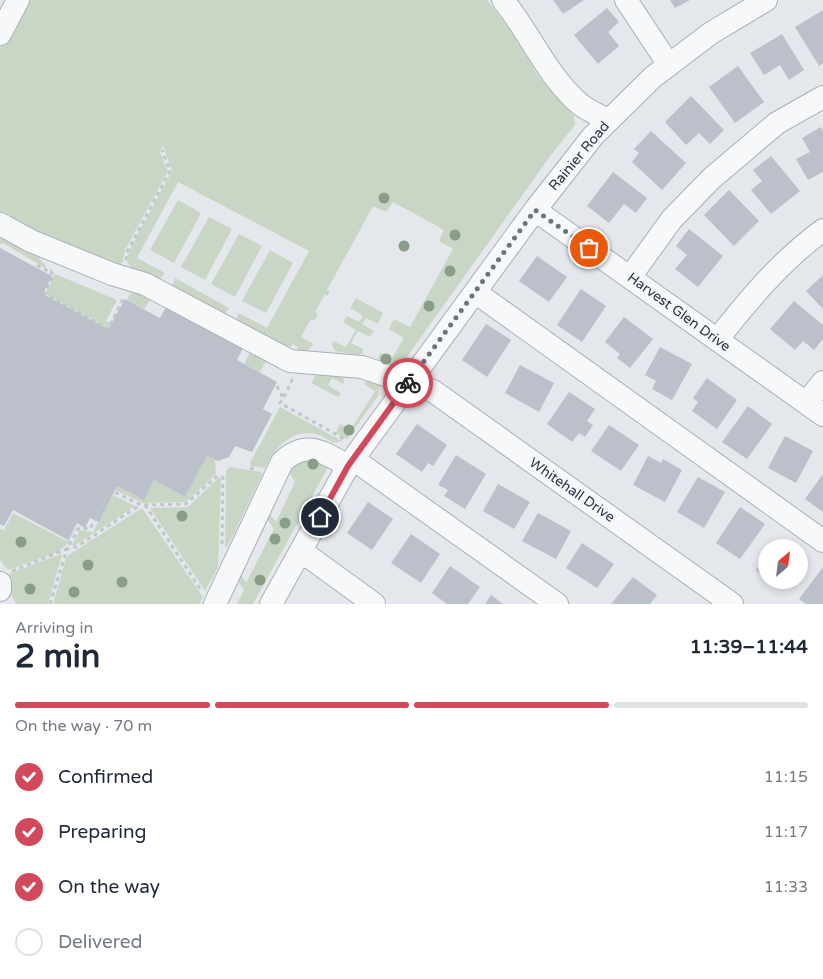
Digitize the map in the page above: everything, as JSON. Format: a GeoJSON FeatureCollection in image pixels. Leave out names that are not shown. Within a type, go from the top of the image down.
{"type":"FeatureCollection","features":[{"type":"Feature","properties":{"kind":"street"},"geometry":{"type":"LineString","coordinates":[[0,34],[18,0]]}},
{"type":"Feature","properties":{"kind":"street"},"geometry":{"type":"LineString","coordinates":[[503,0],[520,21],[548,66],[570,95],[583,106],[608,120]]}},
{"type":"Feature","properties":{"kind":"street"},"geometry":{"type":"LineString","coordinates":[[626,0],[669,65]]}},
{"type":"Feature","properties":{"kind":"street","name":"Rainier Road"},"geometry":{"type":"LineString","coordinates":[[271,604],[351,462],[535,210],[608,120],[653,77],[711,33],[758,2]]}},
{"type":"Feature","properties":{"kind":"street"},"geometry":{"type":"LineString","coordinates":[[630,277],[672,219],[712,178],[777,123],[823,97]]}},
{"type":"Feature","properties":{"kind":"street","name":"Harvest Glen Drive"},"geometry":{"type":"LineString","coordinates":[[535,210],[814,409]]}},
{"type":"Feature","properties":{"kind":"street","name":"Whitehall Drive"},"geometry":{"type":"LineString","coordinates":[[0,224],[31,241],[112,274],[144,284],[290,361],[362,367],[433,391],[732,604]]}},
{"type":"Feature","properties":{"kind":"street"},"geometry":{"type":"LineString","coordinates":[[718,340],[757,288],[800,247],[823,230]]}},
{"type":"Feature","properties":{"kind":"street"},"geometry":{"type":"LineString","coordinates":[[475,292],[823,540]]}},
{"type":"Feature","properties":{"kind":"street"},"geometry":{"type":"LineString","coordinates":[[814,409],[823,382]]}},
{"type":"Feature","properties":{"kind":"street"},"geometry":{"type":"LineString","coordinates":[[211,601],[282,462],[292,452],[306,448],[351,462],[557,604]]}},
{"type":"Feature","properties":{"kind":"street"},"geometry":{"type":"LineString","coordinates":[[301,551],[374,604]]}},
{"type":"Feature","properties":{"kind":"path"},"geometry":{"type":"LineString","coordinates":[[125,266],[126,252],[170,171],[162,150]]}},
{"type":"Feature","properties":{"kind":"path"},"geometry":{"type":"LineString","coordinates":[[50,272],[54,275],[44,294],[108,329],[124,297]]}},
{"type":"Feature","properties":{"kind":"path"},"geometry":{"type":"LineString","coordinates":[[284,398],[292,380],[286,376]]}},
{"type":"Feature","properties":{"kind":"path"},"geometry":{"type":"LineString","coordinates":[[50,604],[67,549],[79,528],[90,529],[110,490],[143,505],[186,504],[217,476]]}},
{"type":"Feature","properties":{"kind":"path"},"geometry":{"type":"LineString","coordinates":[[222,551],[223,476]]}},
{"type":"Feature","properties":{"kind":"path"},"geometry":{"type":"LineString","coordinates":[[143,505],[211,601]]}},
{"type":"Feature","properties":{"kind":"path"},"geometry":{"type":"LineString","coordinates":[[2,582],[67,549],[76,548],[143,505]]}},
{"type":"Feature","properties":{"kind":"green space"},"geometry":{"type":"Polygon","coordinates":[[[26,0],[487,0],[508,27],[539,77],[574,116],[575,125],[551,155],[406,358],[396,362],[397,366],[383,364],[378,359],[380,353],[392,358],[404,338],[389,329],[394,319],[410,327],[453,249],[439,241],[444,230],[393,202],[386,212],[373,206],[327,290],[330,292],[327,296],[325,294],[315,312],[318,314],[315,320],[311,319],[301,337],[314,344],[305,352],[297,351],[298,347],[293,344],[290,348],[237,319],[237,317],[239,313],[267,328],[309,251],[178,182],[137,258],[165,273],[159,280],[131,268],[127,262],[129,251],[172,171],[163,146],[160,152],[168,171],[125,250],[123,262],[120,265],[38,233],[10,218],[11,215],[0,212],[0,48],[26,0]]]}},
{"type":"Feature","properties":{"kind":"green space"},"geometry":{"type":"Polygon","coordinates":[[[178,200],[201,213],[174,263],[150,250],[178,200]]]}},
{"type":"Feature","properties":{"kind":"green space"},"geometry":{"type":"Polygon","coordinates":[[[209,217],[232,229],[205,280],[181,267],[209,217]]]}},
{"type":"Feature","properties":{"kind":"green space"},"geometry":{"type":"Polygon","coordinates":[[[239,234],[262,246],[235,297],[211,284],[239,234]]]}},
{"type":"Feature","properties":{"kind":"green space"},"geometry":{"type":"Polygon","coordinates":[[[5,236],[35,253],[46,266],[45,268],[3,243],[0,244],[0,240],[5,236]]]}},
{"type":"Feature","properties":{"kind":"green space"},"geometry":{"type":"Polygon","coordinates":[[[270,250],[293,263],[266,313],[242,301],[270,250]]]}},
{"type":"Feature","properties":{"kind":"green space"},"geometry":{"type":"Polygon","coordinates":[[[55,274],[117,300],[106,321],[110,323],[108,328],[45,294],[55,274]]]}},
{"type":"Feature","properties":{"kind":"green space"},"geometry":{"type":"Polygon","coordinates":[[[175,278],[229,308],[225,313],[172,286],[175,278]]]}},
{"type":"Feature","properties":{"kind":"green space"},"geometry":{"type":"Polygon","coordinates":[[[138,290],[148,295],[150,300],[144,309],[127,300],[130,294],[138,290]]]}},
{"type":"Feature","properties":{"kind":"green space"},"geometry":{"type":"Polygon","coordinates":[[[356,298],[383,313],[378,324],[366,318],[362,324],[374,331],[370,337],[358,331],[351,343],[363,349],[363,353],[358,355],[335,351],[332,346],[333,341],[346,347],[356,330],[343,322],[347,316],[359,322],[363,316],[350,308],[356,298]]]}},
{"type":"Feature","properties":{"kind":"green space"},"geometry":{"type":"Polygon","coordinates":[[[252,348],[282,364],[280,368],[266,361],[260,372],[244,364],[252,348]]]}},
{"type":"Feature","properties":{"kind":"green space"},"geometry":{"type":"Polygon","coordinates":[[[317,373],[343,375],[344,384],[332,378],[328,385],[341,393],[338,397],[311,383],[317,373]]]}},
{"type":"Feature","properties":{"kind":"green space"},"geometry":{"type":"Polygon","coordinates":[[[368,379],[379,380],[382,386],[379,387],[378,396],[347,439],[336,433],[340,424],[351,429],[375,391],[364,384],[368,379]]]}},
{"type":"Feature","properties":{"kind":"green space"},"geometry":{"type":"Polygon","coordinates":[[[280,407],[342,441],[333,443],[322,436],[302,433],[293,436],[277,449],[265,468],[251,466],[250,463],[280,407]]]}},
{"type":"Feature","properties":{"kind":"green space"},"geometry":{"type":"Polygon","coordinates":[[[305,453],[326,466],[327,469],[253,604],[237,604],[244,590],[236,578],[240,573],[246,583],[274,529],[265,516],[268,512],[276,522],[295,482],[287,469],[305,453]]]}},
{"type":"Feature","properties":{"kind":"green space"},"geometry":{"type":"Polygon","coordinates":[[[207,456],[215,460],[216,474],[186,502],[143,503],[115,490],[117,486],[142,499],[154,480],[185,497],[207,456]]]}},
{"type":"Feature","properties":{"kind":"green space"},"geometry":{"type":"Polygon","coordinates":[[[230,467],[261,472],[262,475],[225,548],[226,471],[230,467]]]}},
{"type":"Feature","properties":{"kind":"green space"},"geometry":{"type":"Polygon","coordinates":[[[219,477],[221,478],[218,567],[205,591],[150,508],[188,507],[219,477]]]}},
{"type":"Feature","properties":{"kind":"green space"},"geometry":{"type":"Polygon","coordinates":[[[113,495],[135,506],[74,546],[72,545],[80,530],[93,532],[113,495]]]}},
{"type":"Feature","properties":{"kind":"green space"},"geometry":{"type":"Polygon","coordinates":[[[142,508],[203,597],[200,604],[53,604],[66,558],[142,508]]]}},
{"type":"Feature","properties":{"kind":"green space"},"geometry":{"type":"Polygon","coordinates":[[[13,513],[67,541],[78,524],[68,543],[58,552],[8,570],[0,560],[0,529],[4,530],[13,513]]]}},
{"type":"Feature","properties":{"kind":"green space"},"geometry":{"type":"Polygon","coordinates":[[[61,554],[48,604],[16,604],[11,594],[9,574],[61,554]]]}},
{"type":"Feature","properties":{"kind":"building"},"geometry":{"type":"Polygon","coordinates":[[[553,0],[584,0],[563,14],[553,0]]]}},
{"type":"Feature","properties":{"kind":"building"},"geometry":{"type":"Polygon","coordinates":[[[670,0],[690,0],[675,8],[670,0]]]}},
{"type":"Feature","properties":{"kind":"building"},"geometry":{"type":"Polygon","coordinates":[[[607,8],[619,22],[608,32],[619,46],[598,64],[574,35],[607,8]]]}},
{"type":"Feature","properties":{"kind":"building"},"geometry":{"type":"Polygon","coordinates":[[[823,10],[823,63],[819,66],[795,27],[823,10]]]}},
{"type":"Feature","properties":{"kind":"building"},"geometry":{"type":"Polygon","coordinates":[[[782,34],[804,70],[789,80],[780,65],[764,75],[750,53],[782,34]]]}},
{"type":"Feature","properties":{"kind":"building"},"geometry":{"type":"Polygon","coordinates":[[[738,66],[764,102],[735,123],[709,87],[738,66]]]}},
{"type":"Feature","properties":{"kind":"building"},"geometry":{"type":"Polygon","coordinates":[[[691,96],[724,130],[710,144],[699,133],[686,145],[665,122],[691,96]]]}},
{"type":"Feature","properties":{"kind":"building"},"geometry":{"type":"Polygon","coordinates":[[[821,127],[823,131],[823,172],[808,180],[796,159],[810,152],[802,138],[821,127]]]}},
{"type":"Feature","properties":{"kind":"building"},"geometry":{"type":"Polygon","coordinates":[[[651,131],[686,163],[662,190],[632,162],[639,153],[634,149],[651,131]]]}},
{"type":"Feature","properties":{"kind":"building"},"geometry":{"type":"Polygon","coordinates":[[[771,156],[800,191],[771,214],[751,190],[762,181],[753,170],[771,156]]]}},
{"type":"Feature","properties":{"kind":"building"},"geometry":{"type":"Polygon","coordinates":[[[613,172],[647,198],[636,213],[624,204],[609,223],[587,206],[613,172]]]}},
{"type":"Feature","properties":{"kind":"building"},"geometry":{"type":"Polygon","coordinates":[[[729,190],[759,221],[734,246],[704,215],[729,190]]]}},
{"type":"Feature","properties":{"kind":"building"},"geometry":{"type":"Polygon","coordinates":[[[689,229],[723,256],[698,287],[675,269],[687,255],[676,246],[689,229]]]}},
{"type":"Feature","properties":{"kind":"building"},"geometry":{"type":"Polygon","coordinates":[[[0,248],[52,276],[43,294],[108,329],[125,299],[160,318],[167,305],[244,346],[237,360],[277,382],[263,409],[272,414],[252,452],[235,446],[229,457],[218,461],[207,456],[185,497],[154,480],[144,500],[117,486],[99,522],[90,518],[85,528],[77,523],[68,540],[13,510],[4,526],[0,524],[0,248]]]}},
{"type":"Feature","properties":{"kind":"building"},"geometry":{"type":"Polygon","coordinates":[[[537,256],[567,277],[549,302],[519,281],[537,256]]]}},
{"type":"Feature","properties":{"kind":"building"},"geometry":{"type":"Polygon","coordinates":[[[823,275],[823,309],[806,291],[823,275]]]}},
{"type":"Feature","properties":{"kind":"building"},"geometry":{"type":"Polygon","coordinates":[[[581,289],[606,306],[582,342],[557,325],[581,289]]]}},
{"type":"Feature","properties":{"kind":"building"},"geometry":{"type":"Polygon","coordinates":[[[794,301],[823,325],[823,339],[814,350],[803,341],[795,350],[770,329],[794,301]]]}},
{"type":"Feature","properties":{"kind":"building"},"geometry":{"type":"Polygon","coordinates":[[[624,317],[653,339],[630,368],[617,358],[620,354],[605,342],[624,317]]]}},
{"type":"Feature","properties":{"kind":"building"},"geometry":{"type":"Polygon","coordinates":[[[486,324],[511,340],[487,377],[462,360],[486,324]]]}},
{"type":"Feature","properties":{"kind":"building"},"geometry":{"type":"Polygon","coordinates":[[[660,347],[692,364],[672,400],[652,389],[656,381],[645,375],[660,347]]]}},
{"type":"Feature","properties":{"kind":"building"},"geometry":{"type":"Polygon","coordinates":[[[520,365],[554,383],[539,412],[505,393],[520,365]]]}},
{"type":"Feature","properties":{"kind":"building"},"geometry":{"type":"Polygon","coordinates":[[[707,378],[737,400],[717,429],[692,411],[698,402],[693,398],[707,378]]]}},
{"type":"Feature","properties":{"kind":"building"},"geometry":{"type":"Polygon","coordinates":[[[569,392],[595,409],[587,421],[593,425],[585,437],[579,433],[572,442],[547,424],[569,392]]]}},
{"type":"Feature","properties":{"kind":"building"},"geometry":{"type":"Polygon","coordinates":[[[748,406],[772,424],[747,459],[722,442],[748,406]]]}},
{"type":"Feature","properties":{"kind":"building"},"geometry":{"type":"Polygon","coordinates":[[[417,424],[447,445],[433,466],[428,463],[422,472],[396,454],[417,424]]]}},
{"type":"Feature","properties":{"kind":"building"},"geometry":{"type":"Polygon","coordinates":[[[609,425],[639,445],[621,471],[591,451],[609,425]]]}},
{"type":"Feature","properties":{"kind":"building"},"geometry":{"type":"Polygon","coordinates":[[[785,436],[813,451],[796,483],[768,468],[785,436]]]}},
{"type":"Feature","properties":{"kind":"building"},"geometry":{"type":"Polygon","coordinates":[[[456,455],[486,474],[465,509],[444,496],[448,490],[438,485],[456,455]]]}},
{"type":"Feature","properties":{"kind":"building"},"geometry":{"type":"Polygon","coordinates":[[[648,456],[661,463],[663,459],[682,470],[665,502],[633,485],[648,456]]]}},
{"type":"Feature","properties":{"kind":"building"},"geometry":{"type":"Polygon","coordinates":[[[823,474],[823,512],[805,499],[823,474]]]}},
{"type":"Feature","properties":{"kind":"building"},"geometry":{"type":"Polygon","coordinates":[[[698,477],[725,492],[704,528],[677,512],[698,477]]]}},
{"type":"Feature","properties":{"kind":"building"},"geometry":{"type":"Polygon","coordinates":[[[498,484],[530,502],[514,529],[483,511],[498,484]]]}},
{"type":"Feature","properties":{"kind":"building"},"geometry":{"type":"Polygon","coordinates":[[[368,502],[393,519],[372,550],[347,533],[368,502]]]}},
{"type":"Feature","properties":{"kind":"building"},"geometry":{"type":"Polygon","coordinates":[[[740,507],[765,524],[740,559],[716,543],[740,507]]]}},
{"type":"Feature","properties":{"kind":"building"},"geometry":{"type":"Polygon","coordinates":[[[538,513],[571,531],[556,559],[522,541],[538,513]]]}},
{"type":"Feature","properties":{"kind":"building"},"geometry":{"type":"Polygon","coordinates":[[[411,534],[440,554],[421,583],[391,563],[411,534]]]}},
{"type":"Feature","properties":{"kind":"building"},"geometry":{"type":"Polygon","coordinates":[[[582,543],[614,564],[597,588],[566,568],[582,543]]]}},
{"type":"Feature","properties":{"kind":"building"},"geometry":{"type":"Polygon","coordinates":[[[450,566],[480,587],[468,604],[447,604],[432,593],[450,566]]]}},
{"type":"Feature","properties":{"kind":"building"},"geometry":{"type":"Polygon","coordinates":[[[823,567],[823,604],[806,604],[799,599],[823,567]]]}},
{"type":"Feature","properties":{"kind":"building"},"geometry":{"type":"Polygon","coordinates":[[[633,577],[657,595],[650,604],[611,604],[633,577]]]}},
{"type":"Feature","properties":{"kind":"building"},"geometry":{"type":"Polygon","coordinates":[[[491,595],[503,604],[485,604],[491,595]]]}},
{"type":"Feature","properties":{"kind":"way so far"},"geometry":{"type":"LineString","coordinates":[[408,383],[535,210],[589,248]]}},
{"type":"Feature","properties":{"kind":"route"},"geometry":{"type":"LineString","coordinates":[[320,517],[348,466],[408,383]]}}]}
